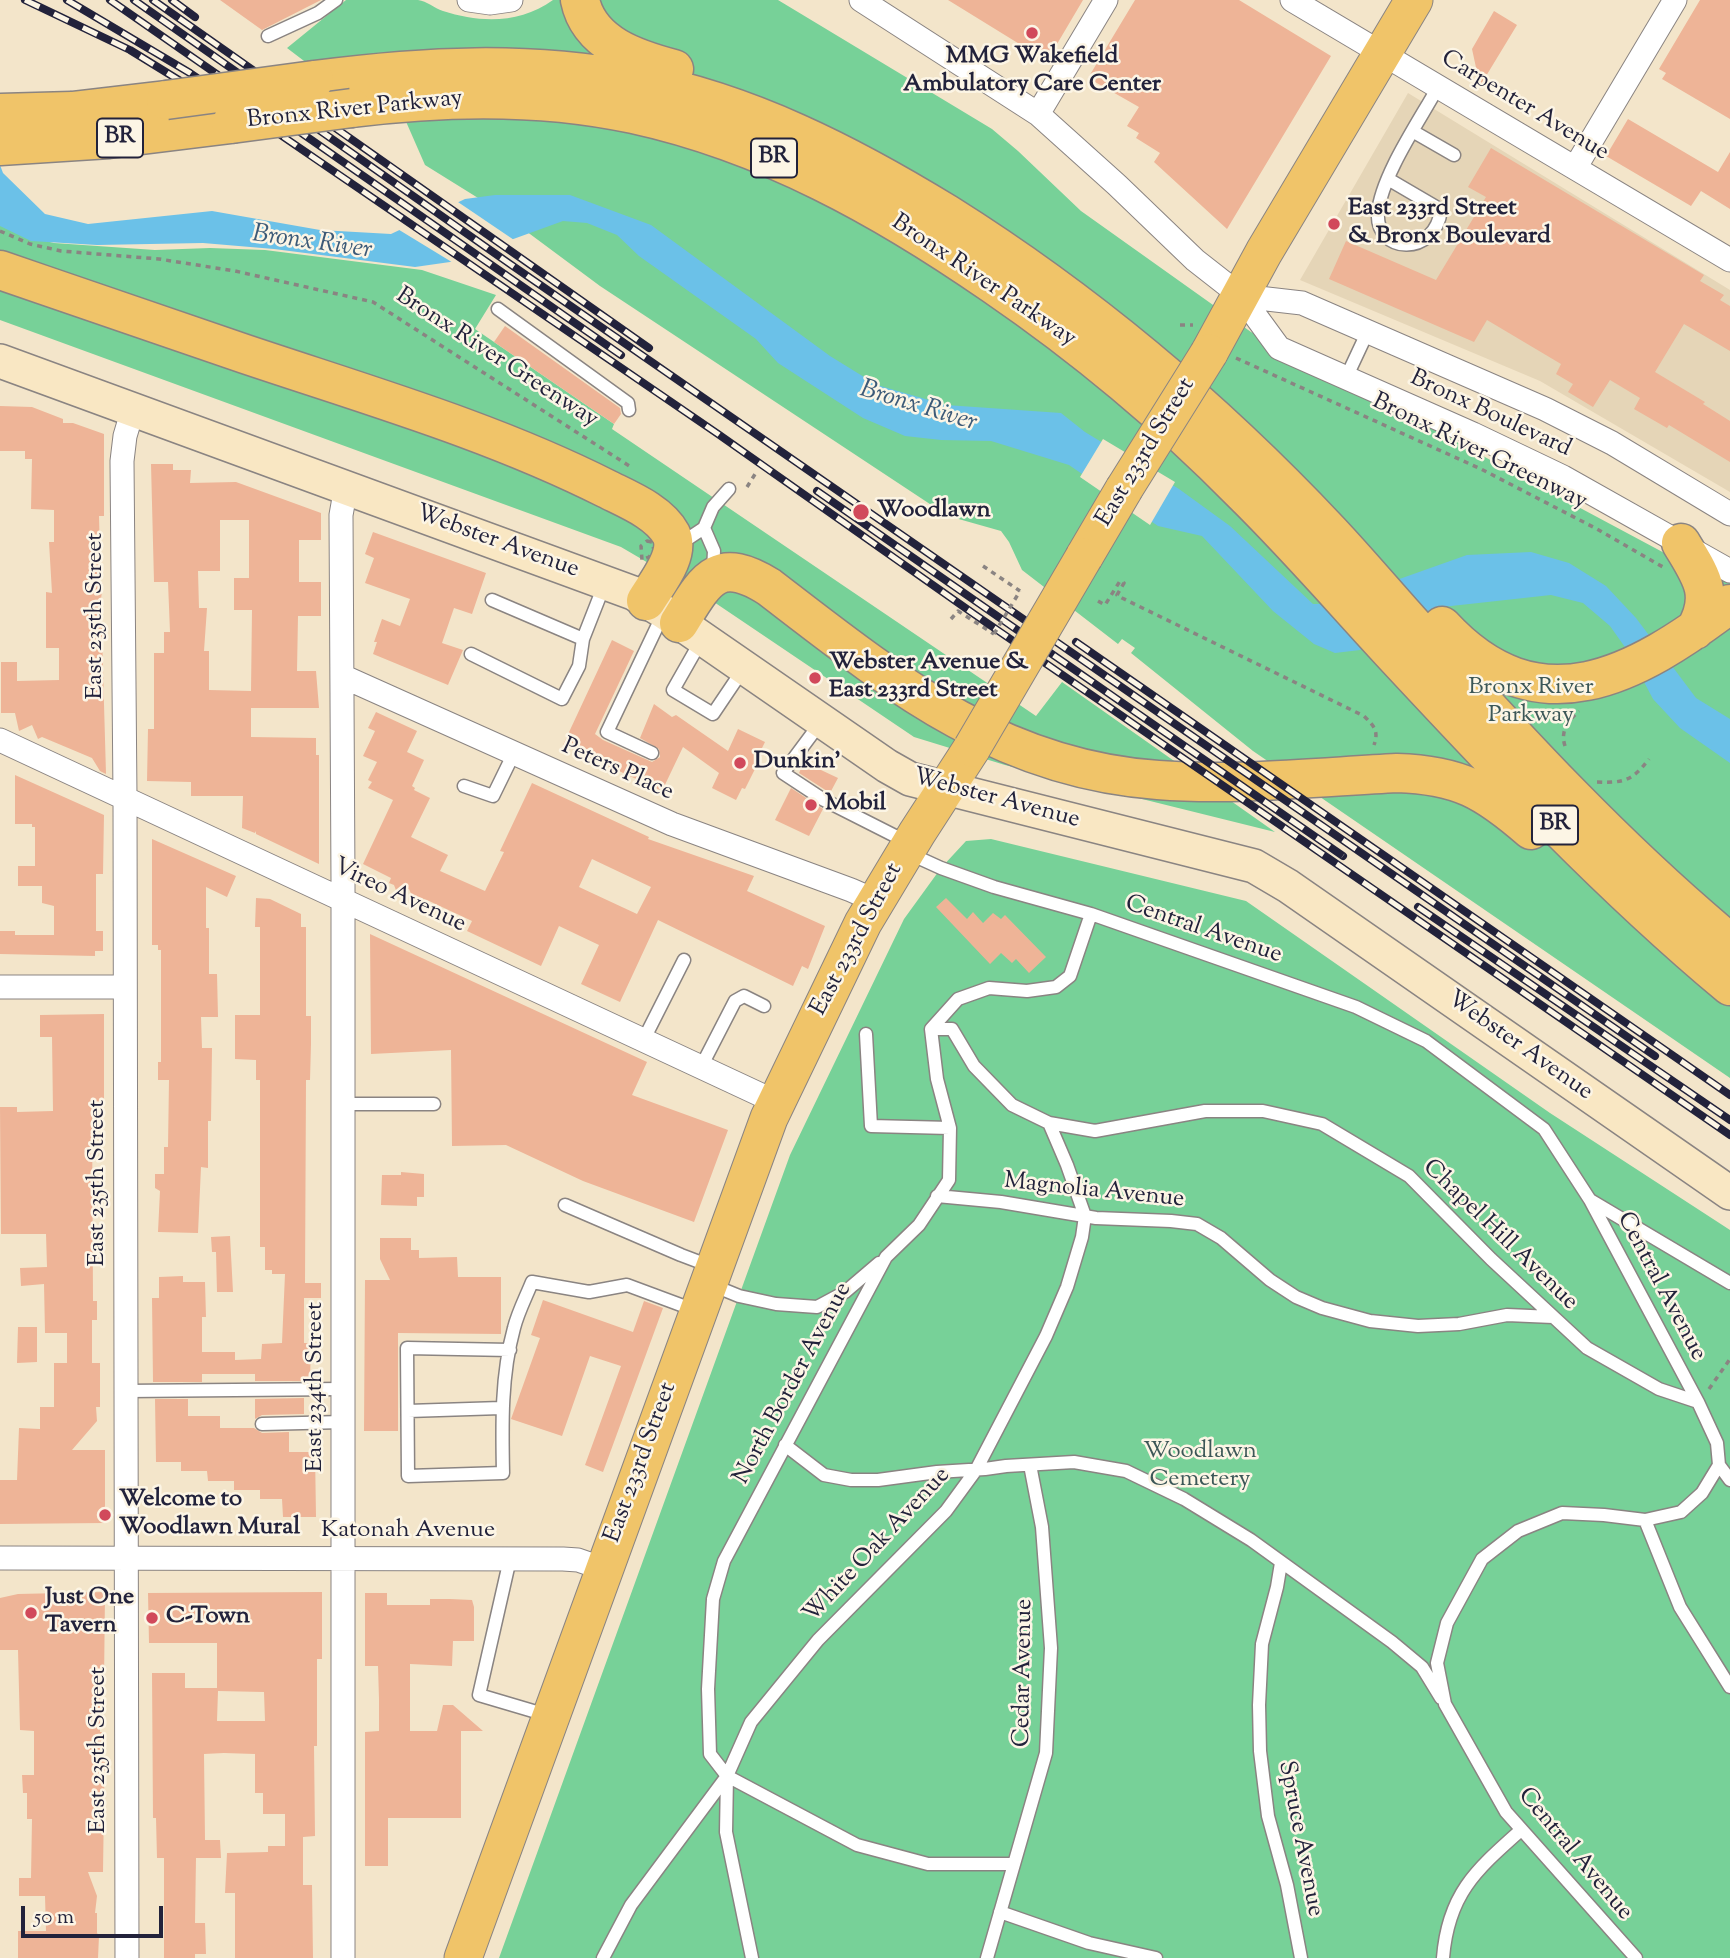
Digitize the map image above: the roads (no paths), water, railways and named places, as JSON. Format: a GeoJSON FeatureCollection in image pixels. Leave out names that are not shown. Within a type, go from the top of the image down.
{"type":"FeatureCollection","features":[{"type":"Feature","properties":{"kind":"highway"},"geometry":{"type":"LineString","coordinates":[[580,0],[591,25],[616,48],[641,60],[709,79],[754,97],[778,110],[837,151]]}},
{"type":"Feature","properties":{"kind":"highway","name":"Bronx River Parkway"},"geometry":{"type":"LineString","coordinates":[[3,129],[72,111],[314,80],[455,66],[527,68],[600,75],[705,98],[772,121],[837,151],[957,221],[1044,280],[1152,364],[1258,459],[1417,636],[1568,792],[1671,891],[1730,943]]}},
{"type":"Feature","properties":{"kind":"highway","name":"Bronx River Parkway"},"geometry":{"type":"LineString","coordinates":[[3,129],[97,141],[352,108],[456,98],[524,99],[572,104],[628,113],[695,130],[804,172],[936,246],[1059,331],[1134,392],[1243,493],[1356,568]]}},
{"type":"Feature","properties":{"kind":"highway"},"geometry":{"type":"LineString","coordinates":[[0,270],[508,444],[583,477],[650,512],[668,529],[674,541],[689,538]]}},
{"type":"Feature","properties":{"kind":"highway"},"geometry":{"type":"LineString","coordinates":[[673,618],[671,558],[689,538]]}},
{"type":"Feature","properties":{"kind":"highway"},"geometry":{"type":"LineString","coordinates":[[1676,557],[1699,574],[1705,590],[1703,613],[1695,630]]}},
{"type":"Feature","properties":{"kind":"highway"},"geometry":{"type":"LineString","coordinates":[[673,618],[711,578],[730,571],[751,577],[914,695],[968,726],[1045,758],[1114,774],[1155,780],[1201,781],[1416,774],[1446,777],[1494,799],[1623,916],[1730,988]]}},
{"type":"Feature","properties":{"kind":"highway"},"geometry":{"type":"LineString","coordinates":[[1417,636],[1474,655],[1494,668],[1518,677],[1558,684],[1590,694],[1695,630],[1730,604]]}},
{"type":"Feature","properties":{"kind":"highway","name":"Bronx River Parkway"},"geometry":{"type":"LineString","coordinates":[[1417,636],[1555,825],[1657,923],[1730,988]]}},
{"type":"Feature","properties":{"kind":"main road","name":"East 233rd Street"},"geometry":{"type":"LineString","coordinates":[[463,1958],[776,1101],[863,923],[972,748],[1111,512],[1214,346],[1264,252],[1414,0]]}},
{"type":"Feature","properties":{"kind":"main road","name":"Webster Avenue"},"geometry":{"type":"LineString","coordinates":[[0,361],[633,593],[902,775],[947,789],[1254,866],[1288,886],[1730,1193]]}},
{"type":"Feature","properties":{"kind":"street"},"geometry":{"type":"LineString","coordinates":[[469,0],[490,3],[511,0]]}},
{"type":"Feature","properties":{"kind":"street","name":"Bronx Boulevard"},"geometry":{"type":"LineString","coordinates":[[861,0],[1038,114],[1195,260],[1241,296],[1279,348],[1554,473],[1676,557],[1730,570]]}},
{"type":"Feature","properties":{"kind":"street"},"geometry":{"type":"LineString","coordinates":[[1038,114],[1106,0]]}},
{"type":"Feature","properties":{"kind":"street","name":"Carpenter Avenue"},"geometry":{"type":"LineString","coordinates":[[1292,0],[1730,260]]}},
{"type":"Feature","properties":{"kind":"street"},"geometry":{"type":"LineString","coordinates":[[1575,168],[1675,0]]}},
{"type":"Feature","properties":{"kind":"street","name":"Bronx Boulevard"},"geometry":{"type":"LineString","coordinates":[[1241,296],[1302,303],[1568,419],[1730,514]]}},
{"type":"Feature","properties":{"kind":"street","name":"East 235th Street"},"geometry":{"type":"LineString","coordinates":[[127,1958],[122,461],[125,436],[133,409]]}},
{"type":"Feature","properties":{"kind":"street","name":"East 234th Street"},"geometry":{"type":"LineString","coordinates":[[343,1958],[344,1104],[341,514],[346,487]]}},
{"type":"Feature","properties":{"kind":"street","name":"Peters Place"},"geometry":{"type":"LineString","coordinates":[[342,676],[672,824],[876,901]]}},
{"type":"Feature","properties":{"kind":"street","name":"Vireo Avenue"},"geometry":{"type":"LineString","coordinates":[[0,740],[776,1101]]}},
{"type":"Feature","properties":{"kind":"street"},"geometry":{"type":"LineString","coordinates":[[0,987],[125,987]]}},
{"type":"Feature","properties":{"kind":"street","name":"Katonah Avenue"},"geometry":{"type":"LineString","coordinates":[[0,1558],[571,1559],[604,1569]]}},
{"type":"Feature","properties":{"kind":"lane"},"geometry":{"type":"LineString","coordinates":[[268,36],[318,13],[336,0]]}},
{"type":"Feature","properties":{"kind":"lane"},"geometry":{"type":"LineString","coordinates":[[1388,179],[1441,210],[1440,221],[1425,241],[1399,244],[1389,239],[1380,228],[1378,214],[1388,179],[1438,87]]}},
{"type":"Feature","properties":{"kind":"lane"},"geometry":{"type":"LineString","coordinates":[[1414,132],[1454,155]]}},
{"type":"Feature","properties":{"kind":"lane"},"geometry":{"type":"LineString","coordinates":[[498,309],[628,403],[629,410]]}},
{"type":"Feature","properties":{"kind":"lane"},"geometry":{"type":"LineString","coordinates":[[1346,378],[1368,331]]}},
{"type":"Feature","properties":{"kind":"lane"},"geometry":{"type":"LineString","coordinates":[[711,578],[714,551],[689,538],[729,489]]}},
{"type":"Feature","properties":{"kind":"lane"},"geometry":{"type":"LineString","coordinates":[[471,654],[562,699],[579,666],[583,639],[606,583]]}},
{"type":"Feature","properties":{"kind":"lane"},"geometry":{"type":"LineString","coordinates":[[492,600],[583,639]]}},
{"type":"Feature","properties":{"kind":"lane"},"geometry":{"type":"LineString","coordinates":[[673,618],[673,690],[713,714],[745,668]]}},
{"type":"Feature","properties":{"kind":"lane"},"geometry":{"type":"LineString","coordinates":[[652,752],[607,732],[673,618]]}},
{"type":"Feature","properties":{"kind":"lane","name":"Central Avenue"},"geometry":{"type":"LineString","coordinates":[[821,722],[783,773],[941,868],[994,887],[1091,914],[1356,1007],[1426,1041],[1544,1129],[1590,1200],[1698,1402],[1717,1443],[1719,1465],[1702,1493],[1681,1512],[1645,1520],[1562,1513],[1518,1531],[1482,1559],[1447,1623],[1437,1663],[1445,1704],[1506,1812],[1636,1958]]}},
{"type":"Feature","properties":{"kind":"lane"},"geometry":{"type":"LineString","coordinates":[[464,786],[493,796],[514,752]]}},
{"type":"Feature","properties":{"kind":"lane"},"geometry":{"type":"LineString","coordinates":[[931,1029],[958,999],[989,988],[1027,991],[1056,987],[1070,976],[1091,914]]}},
{"type":"Feature","properties":{"kind":"lane"},"geometry":{"type":"LineString","coordinates":[[643,1041],[684,960]]}},
{"type":"Feature","properties":{"kind":"lane"},"geometry":{"type":"LineString","coordinates":[[701,1067],[735,1000],[744,996],[764,1006]]}},
{"type":"Feature","properties":{"kind":"lane","name":"Chapel Hill Avenue"},"geometry":{"type":"LineString","coordinates":[[931,1029],[952,1029],[974,1066],[1012,1105],[1049,1123],[1095,1131],[1192,1113],[1262,1111],[1322,1124],[1409,1176],[1490,1259],[1587,1348],[1659,1389],[1698,1402]]}},
{"type":"Feature","properties":{"kind":"lane","name":"North Border Avenue"},"geometry":{"type":"LineString","coordinates":[[726,1776],[710,1755],[708,1689],[713,1599],[724,1561],[886,1256],[919,1225],[949,1180],[950,1128],[937,1079],[931,1029]]}},
{"type":"Feature","properties":{"kind":"lane"},"geometry":{"type":"LineString","coordinates":[[866,1034],[871,1126],[950,1128]]}},
{"type":"Feature","properties":{"kind":"lane"},"geometry":{"type":"LineString","coordinates":[[344,1104],[434,1104]]}},
{"type":"Feature","properties":{"kind":"lane"},"geometry":{"type":"LineString","coordinates":[[1049,1123],[1085,1216]]}},
{"type":"Feature","properties":{"kind":"lane","name":"Magnolia Avenue"},"geometry":{"type":"LineString","coordinates":[[937,1196],[1001,1202],[1085,1216],[1198,1224],[1221,1238],[1270,1280],[1296,1297],[1322,1308],[1370,1321],[1418,1326],[1460,1324],[1507,1315],[1553,1317]]}},
{"type":"Feature","properties":{"kind":"lane"},"geometry":{"type":"LineString","coordinates":[[1590,1200],[1730,1283]]}},
{"type":"Feature","properties":{"kind":"lane"},"geometry":{"type":"LineString","coordinates":[[565,1205],[681,1255],[707,1287]]}},
{"type":"Feature","properties":{"kind":"lane","name":"White Oak Avenue"},"geometry":{"type":"LineString","coordinates":[[752,1958],[726,1832],[726,1776],[751,1722],[818,1640],[946,1511],[976,1470],[1046,1336],[1067,1287],[1082,1237],[1085,1216]]}},
{"type":"Feature","properties":{"kind":"lane"},"geometry":{"type":"LineString","coordinates":[[510,1350],[407,1348],[408,1476],[503,1474],[501,1408],[514,1327],[532,1282],[589,1292],[626,1285],[707,1287],[776,1304],[817,1307],[845,1292],[886,1256]]}},
{"type":"Feature","properties":{"kind":"lane"},"geometry":{"type":"LineString","coordinates":[[126,1391],[343,1389]]}},
{"type":"Feature","properties":{"kind":"lane"},"geometry":{"type":"LineString","coordinates":[[408,1411],[501,1408]]}},
{"type":"Feature","properties":{"kind":"lane"},"geometry":{"type":"LineString","coordinates":[[262,1423],[343,1422]]}},
{"type":"Feature","properties":{"kind":"lane"},"geometry":{"type":"LineString","coordinates":[[785,1445],[824,1475],[851,1480],[878,1480],[937,1472],[1074,1462],[1126,1471],[1184,1499],[1251,1541],[1392,1642],[1422,1667],[1445,1704]]}},
{"type":"Feature","properties":{"kind":"lane","name":"Cedar Avenue"},"geometry":{"type":"LineString","coordinates":[[987,1958],[1046,1753],[1050,1662],[1042,1527],[1031,1465]]}},
{"type":"Feature","properties":{"kind":"lane"},"geometry":{"type":"LineString","coordinates":[[1719,1465],[1730,1480]]}},
{"type":"Feature","properties":{"kind":"lane"},"geometry":{"type":"LineString","coordinates":[[1645,1520],[1680,1606],[1730,1687]]}},
{"type":"Feature","properties":{"kind":"lane"},"geometry":{"type":"LineString","coordinates":[[510,1559],[479,1695],[551,1717]]}},
{"type":"Feature","properties":{"kind":"lane","name":"Spruce Avenue"},"geometry":{"type":"LineString","coordinates":[[1280,1563],[1277,1587],[1262,1644],[1260,1751],[1268,1816],[1287,1885],[1301,1958]]}},
{"type":"Feature","properties":{"kind":"lane"},"geometry":{"type":"LineString","coordinates":[[603,1958],[631,1905],[726,1776],[857,1845],[928,1864],[1014,1864]]}},
{"type":"Feature","properties":{"kind":"lane"},"geometry":{"type":"LineString","coordinates":[[1443,1958],[1452,1910],[1465,1886],[1485,1862],[1521,1830]]}},
{"type":"Feature","properties":{"kind":"lane"},"geometry":{"type":"LineString","coordinates":[[1000,1912],[1089,1942],[1156,1958]]}},
{"type":"Feature","properties":{"kind":"water","name":"Bronx River"},"geometry":{"type":"Polygon","coordinates":[[[0,165],[3,173],[45,214],[88,224],[212,211],[320,230],[391,234],[465,199],[495,195],[570,195],[651,225],[830,356],[877,385],[946,405],[1061,413],[1085,432],[1179,489],[1230,526],[1313,604],[1329,604],[1467,555],[1531,552],[1569,563],[1606,586],[1636,618],[1696,698],[1730,719],[1730,763],[1680,728],[1653,699],[1627,650],[1610,626],[1583,603],[1551,595],[1442,607],[1360,650],[1335,653],[1314,644],[1273,611],[1202,536],[1158,526],[1069,465],[991,441],[905,436],[863,418],[778,363],[756,339],[639,256],[617,235],[587,223],[563,221],[450,262],[415,267],[203,243],[97,245],[31,241],[0,226],[0,165]]]}},
{"type":"Feature","properties":{"kind":"railway"},"geometry":{"type":"LineString","coordinates":[[25,0],[130,50],[221,106]]}},
{"type":"Feature","properties":{"kind":"railway"},"geometry":{"type":"LineString","coordinates":[[67,0],[190,73],[718,434],[974,614],[1730,1135]]}},
{"type":"Feature","properties":{"kind":"railway"},"geometry":{"type":"LineString","coordinates":[[110,0],[621,355]]}},
{"type":"Feature","properties":{"kind":"railway"},"geometry":{"type":"LineString","coordinates":[[134,0],[510,264],[1655,1056]]}},
{"type":"Feature","properties":{"kind":"railway"},"geometry":{"type":"LineString","coordinates":[[153,0],[649,348]]}},
{"type":"Feature","properties":{"kind":"railway"},"geometry":{"type":"LineString","coordinates":[[172,0],[195,17]]}},
{"type":"Feature","properties":{"kind":"railway"},"geometry":{"type":"LineString","coordinates":[[817,491],[1343,856]]}},
{"type":"Feature","properties":{"kind":"railway"},"geometry":{"type":"LineString","coordinates":[[1076,642],[1730,1095]]}},
{"type":"Feature","properties":{"kind":"railway"},"geometry":{"type":"LineString","coordinates":[[1418,907],[1730,1120]]}},
{"type":"Feature","properties":{"kind":"place","name":"MMG Wakefield Ambulatory Care Center"},"geometry":{"type":"Point","coordinates":[1032,33]}},
{"type":"Feature","properties":{"kind":"place","name":"East 233rd Street & Bronx Boulevard"},"geometry":{"type":"Point","coordinates":[1334,224]}},
{"type":"Feature","properties":{"kind":"place","name":"Woodlawn"},"geometry":{"type":"Point","coordinates":[861,512]}},
{"type":"Feature","properties":{"kind":"place","name":"Webster Avenue & East 233rd Street"},"geometry":{"type":"Point","coordinates":[815,678]}},
{"type":"Feature","properties":{"kind":"place","name":"Dunkin'"},"geometry":{"type":"Point","coordinates":[740,763]}},
{"type":"Feature","properties":{"kind":"place","name":"Mobil"},"geometry":{"type":"Point","coordinates":[811,805]}},
{"type":"Feature","properties":{"kind":"place","name":"Welcome to Woodlawn Mural"},"geometry":{"type":"Point","coordinates":[105,1515]}},
{"type":"Feature","properties":{"kind":"place","name":"Just One Tavern"},"geometry":{"type":"Point","coordinates":[31,1613]}},
{"type":"Feature","properties":{"kind":"place","name":"C-Town"},"geometry":{"type":"Point","coordinates":[152,1618]}},
{"type":"Feature","properties":{"kind":"park label","name":"Woodlawn Cemetery"},"geometry":{"type":"Point","coordinates":[1200,1467]}}]}
